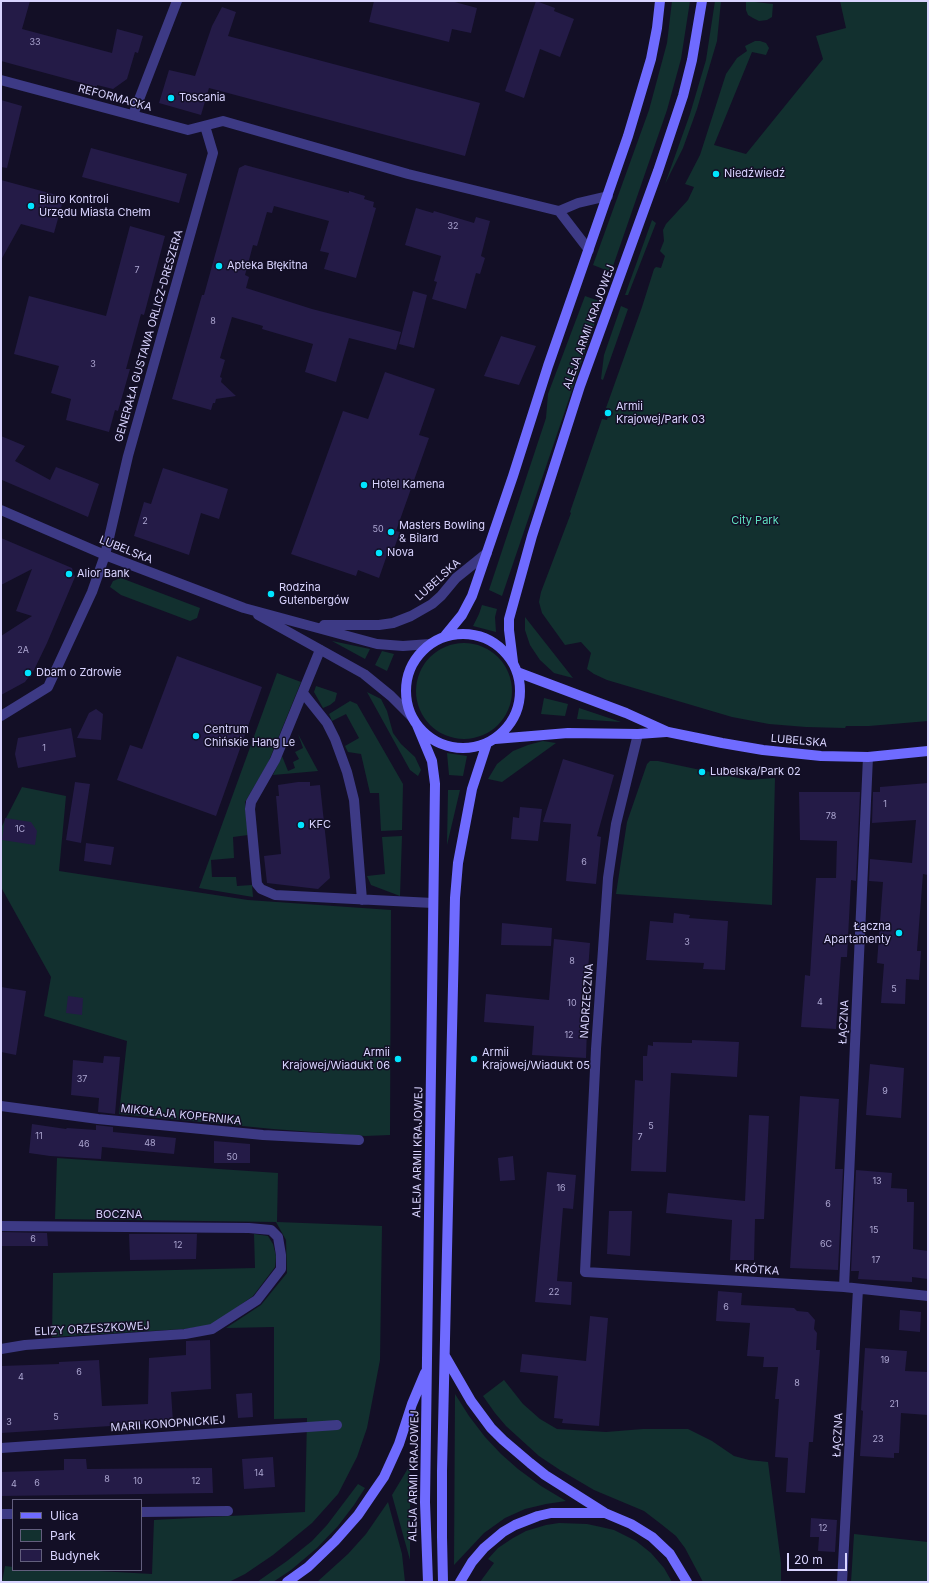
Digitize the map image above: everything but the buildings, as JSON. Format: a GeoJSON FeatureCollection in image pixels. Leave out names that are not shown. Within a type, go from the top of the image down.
{"type":"FeatureCollection","features":[{"type":"Feature","properties":{"kind":"main road"},"geometry":{"type":"LineString","coordinates":[[444,637],[467,607],[487,553],[548,366],[628,136],[651,59],[660,1]]}},
{"type":"Feature","properties":{"kind":"main road","name":"ALEJA ARMII KRAJOWEJ"},"geometry":{"type":"LineString","coordinates":[[515,667],[509,630],[509,619],[532,536],[578,393],[681,102],[692,60],[702,1]]}},
{"type":"Feature","properties":{"kind":"main road"},"geometry":{"type":"LineString","coordinates":[[444,1582],[442,1537],[445,1356],[452,986],[456,880],[462,838],[472,789],[491,741],[509,724],[518,706],[520,685],[515,667],[506,653],[498,645],[483,637],[466,634],[444,637],[430,644],[418,656],[407,676],[405,688],[406,699],[411,716],[417,725],[430,738],[440,744],[452,747],[469,748],[491,741]]}},
{"type":"Feature","properties":{"kind":"main road","name":"LUBELSKA"},"geometry":{"type":"LineString","coordinates":[[515,667],[668,732],[763,750],[821,756],[868,757],[928,751]]}},
{"type":"Feature","properties":{"kind":"main road","name":"ALEJA ARMII KRAJOWEJ"},"geometry":{"type":"LineString","coordinates":[[417,725],[432,761],[434,770],[425,1538],[428,1582]]}},
{"type":"Feature","properties":{"kind":"main road","name":"LUBELSKA"},"geometry":{"type":"LineString","coordinates":[[491,741],[568,733],[638,734],[668,732]]}},
{"type":"Feature","properties":{"kind":"main road"},"geometry":{"type":"LineString","coordinates":[[445,1356],[471,1401],[491,1428],[503,1440],[530,1464],[546,1475],[605,1513],[641,1529],[661,1544],[678,1564],[687,1582]]}},
{"type":"Feature","properties":{"kind":"main road"},"geometry":{"type":"LineString","coordinates":[[287,1582],[308,1567],[336,1541],[358,1515],[376,1490],[384,1477],[396,1450],[412,1404],[428,1368]]}},
{"type":"Feature","properties":{"kind":"main road"},"geometry":{"type":"LineString","coordinates":[[460,1582],[472,1562],[484,1548],[503,1532],[515,1525],[538,1516],[551,1513],[605,1513]]}},
{"type":"Feature","properties":{"kind":"street"},"geometry":{"type":"LineString","coordinates":[[133,115],[177,1]]}},
{"type":"Feature","properties":{"kind":"street","name":"REFORMACKA"},"geometry":{"type":"LineString","coordinates":[[1,80],[188,130],[223,121],[415,176],[559,211]]}},
{"type":"Feature","properties":{"kind":"street","name":"GENERAŁA GUSTAWA ORLICZ-DRESZERA"},"geometry":{"type":"LineString","coordinates":[[1,716],[48,687],[92,592],[105,555],[128,456],[213,153],[206,126]]}},
{"type":"Feature","properties":{"kind":"street"},"geometry":{"type":"LineString","coordinates":[[589,250],[559,211],[578,203],[608,196]]}},
{"type":"Feature","properties":{"kind":"street","name":"LUBELSKA"},"geometry":{"type":"LineString","coordinates":[[1,510],[105,555],[244,608],[377,644],[403,646],[430,644]]}},
{"type":"Feature","properties":{"kind":"street","name":"LUBELSKA"},"geometry":{"type":"LineString","coordinates":[[308,625],[379,625],[403,620],[432,604],[456,578],[487,553]]}},
{"type":"Feature","properties":{"kind":"street","name":"LUBELSKA"},"geometry":{"type":"LineString","coordinates":[[244,608],[364,674],[391,696],[411,716]]}},
{"type":"Feature","properties":{"kind":"street"},"geometry":{"type":"LineString","coordinates":[[320,650],[275,760],[251,802],[250,813],[256,884],[261,889],[275,895],[433,903]]}},
{"type":"Feature","properties":{"kind":"street"},"geometry":{"type":"LineString","coordinates":[[303,693],[327,723],[336,739],[347,772],[354,800],[362,900]]}},
{"type":"Feature","properties":{"kind":"street","name":"NADRZECZNA"},"geometry":{"type":"LineString","coordinates":[[585,1272],[597,1041],[608,878],[616,824],[638,734]]}},
{"type":"Feature","properties":{"kind":"street","name":"ŁĄCZNA"},"geometry":{"type":"LineString","coordinates":[[844,1287],[868,757]]}},
{"type":"Feature","properties":{"kind":"street","name":"MIKOŁAJA KOPERNIKA"},"geometry":{"type":"LineString","coordinates":[[1,1106],[98,1119],[262,1135],[359,1140]]}},
{"type":"Feature","properties":{"kind":"street","name":"BOCZNA"},"geometry":{"type":"LineString","coordinates":[[1,1226],[237,1228],[271,1230],[278,1237],[281,1255],[281,1269],[257,1300],[212,1329],[185,1334]]}},
{"type":"Feature","properties":{"kind":"street","name":"KRÓTKA"},"geometry":{"type":"LineString","coordinates":[[585,1272],[844,1287],[928,1296]]}},
{"type":"Feature","properties":{"kind":"street","name":"ŁĄCZNA"},"geometry":{"type":"LineString","coordinates":[[842,1582],[858,1289]]}},
{"type":"Feature","properties":{"kind":"street","name":"ELIZY ORZESZKOWEJ"},"geometry":{"type":"LineString","coordinates":[[1,1349],[25,1345],[185,1334]]}},
{"type":"Feature","properties":{"kind":"street","name":"MARII KONOPNICKIEJ"},"geometry":{"type":"LineString","coordinates":[[1,1448],[337,1425]]}},
{"type":"Feature","properties":{"kind":"street"},"geometry":{"type":"LineString","coordinates":[[142,1512],[228,1511]]}},
{"type":"Feature","properties":{"kind":"street"},"geometry":{"type":"LineString","coordinates":[[1,1514],[12,1514]]}},
{"type":"Feature","properties":{"kind":"green space"},"geometry":{"type":"Polygon","coordinates":[[[672,1],[690,1],[681,59],[667,110],[611,272],[593,265],[649,110],[667,43],[672,1]]]}},
{"type":"Feature","properties":{"kind":"green space"},"geometry":{"type":"Polygon","coordinates":[[[715,1],[721,1],[717,41],[697,109],[683,148],[665,184],[690,114],[706,60],[715,1]]]}},
{"type":"Feature","properties":{"kind":"green space"},"geometry":{"type":"Polygon","coordinates":[[[746,1],[773,4],[772,17],[767,20],[759,21],[748,15],[746,10],[746,1]]]}},
{"type":"Feature","properties":{"kind":"green space","name":"City Park"},"geometry":{"type":"Polygon","coordinates":[[[840,1],[928,1],[928,721],[869,726],[846,726],[845,728],[769,724],[732,717],[607,680],[587,669],[591,653],[581,642],[565,645],[542,613],[539,602],[541,592],[571,513],[570,512],[602,419],[607,420],[610,409],[606,408],[654,269],[656,267],[661,268],[665,256],[660,251],[664,241],[663,230],[666,224],[688,200],[694,187],[685,184],[700,155],[726,74],[737,58],[747,51],[745,46],[755,41],[766,43],[769,48],[766,55],[752,52],[714,145],[746,154],[823,59],[816,36],[846,28],[840,1]]]}},
{"type":"Feature","properties":{"kind":"green space"},"geometry":{"type":"Polygon","coordinates":[[[652,220],[656,223],[628,295],[625,295],[652,220]]]}},
{"type":"Feature","properties":{"kind":"green space"},"geometry":{"type":"Polygon","coordinates":[[[585,296],[602,302],[502,596],[489,590],[546,418],[548,394],[585,296]]]}},
{"type":"Feature","properties":{"kind":"green space"},"geometry":{"type":"Polygon","coordinates":[[[621,306],[628,309],[603,380],[601,379],[604,355],[621,306]]]}},
{"type":"Feature","properties":{"kind":"green space"},"geometry":{"type":"Polygon","coordinates":[[[121,578],[200,608],[197,618],[190,621],[121,595],[110,587],[113,581],[121,578]]]}},
{"type":"Feature","properties":{"kind":"green space"},"geometry":{"type":"Polygon","coordinates":[[[482,605],[497,609],[495,617],[496,632],[473,626],[482,605]]]}},
{"type":"Feature","properties":{"kind":"green space"},"geometry":{"type":"Polygon","coordinates":[[[525,617],[573,678],[554,673],[540,660],[530,645],[525,630],[525,617]]]}},
{"type":"Feature","properties":{"kind":"green space"},"geometry":{"type":"Polygon","coordinates":[[[332,641],[370,649],[365,659],[332,641]]]}},
{"type":"Feature","properties":{"kind":"green space"},"geometry":{"type":"Polygon","coordinates":[[[464,643],[482,647],[491,651],[498,657],[504,664],[508,673],[512,691],[508,709],[504,718],[498,725],[491,731],[482,735],[464,739],[446,735],[437,731],[430,725],[424,718],[420,709],[416,691],[420,673],[424,664],[430,657],[437,651],[446,647],[464,643]]]}},
{"type":"Feature","properties":{"kind":"green space"},"geometry":{"type":"Polygon","coordinates":[[[382,651],[394,654],[387,671],[375,665],[382,651]]]}},
{"type":"Feature","properties":{"kind":"green space"},"geometry":{"type":"Polygon","coordinates":[[[277,673],[301,682],[268,763],[245,802],[248,835],[233,837],[234,858],[211,860],[212,877],[236,877],[237,886],[252,885],[253,897],[199,888],[277,673]]]}},
{"type":"Feature","properties":{"kind":"green space"},"geometry":{"type":"Polygon","coordinates":[[[316,686],[337,693],[335,701],[323,708],[314,692],[316,686]]]}},
{"type":"Feature","properties":{"kind":"green space"},"geometry":{"type":"Polygon","coordinates":[[[367,692],[381,699],[387,711],[393,733],[401,744],[415,757],[421,770],[418,776],[410,770],[367,692]]]}},
{"type":"Feature","properties":{"kind":"green space"},"geometry":{"type":"Polygon","coordinates":[[[544,698],[568,704],[565,716],[541,714],[544,698]]]}},
{"type":"Feature","properties":{"kind":"green space"},"geometry":{"type":"Polygon","coordinates":[[[350,701],[357,704],[403,784],[402,830],[381,831],[379,793],[370,793],[361,754],[348,752],[345,746],[359,738],[346,714],[332,721],[329,714],[350,701]]]}},
{"type":"Feature","properties":{"kind":"green space"},"geometry":{"type":"Polygon","coordinates":[[[579,708],[621,722],[577,719],[579,708]]]}},
{"type":"Feature","properties":{"kind":"green space"},"geometry":{"type":"Polygon","coordinates":[[[298,734],[318,771],[273,775],[282,756],[288,771],[295,768],[293,762],[299,759],[295,752],[303,748],[298,734]]]}},
{"type":"Feature","properties":{"kind":"green space"},"geometry":{"type":"Polygon","coordinates":[[[543,741],[556,743],[502,782],[488,779],[497,764],[513,751],[543,741]]]}},
{"type":"Feature","properties":{"kind":"green space"},"geometry":{"type":"Polygon","coordinates":[[[447,753],[467,756],[463,776],[449,775],[447,753]]]}},
{"type":"Feature","properties":{"kind":"green space"},"geometry":{"type":"Polygon","coordinates":[[[650,761],[658,761],[748,780],[775,778],[772,905],[616,894],[627,822],[647,764],[650,761]]]}},
{"type":"Feature","properties":{"kind":"green space"},"geometry":{"type":"Polygon","coordinates":[[[22,787],[66,796],[59,871],[248,900],[391,910],[390,1135],[365,1136],[273,1129],[119,1114],[127,1041],[44,1016],[51,977],[1,887],[1,828],[22,787]]]}},
{"type":"Feature","properties":{"kind":"green space"},"geometry":{"type":"Polygon","coordinates":[[[448,790],[460,790],[447,845],[448,790]]]}},
{"type":"Feature","properties":{"kind":"green space"},"geometry":{"type":"Polygon","coordinates":[[[402,836],[400,896],[371,885],[367,876],[385,874],[382,837],[402,836]]]}},
{"type":"Feature","properties":{"kind":"green space"},"geometry":{"type":"Polygon","coordinates":[[[57,1158],[278,1173],[277,1222],[382,1226],[380,1360],[367,1428],[357,1457],[338,1494],[312,1523],[273,1555],[245,1574],[229,1582],[2,1582],[5,1566],[12,1567],[12,1571],[98,1571],[152,1574],[154,1520],[305,1512],[307,1418],[274,1419],[274,1327],[226,1328],[261,1305],[287,1273],[286,1240],[276,1222],[55,1219],[57,1158]]]}},
{"type":"Feature","properties":{"kind":"green space"},"geometry":{"type":"Polygon","coordinates":[[[254,1234],[268,1236],[273,1244],[276,1256],[275,1267],[253,1296],[212,1325],[184,1329],[52,1337],[53,1273],[255,1268],[254,1234]]]}},
{"type":"Feature","properties":{"kind":"green space"},"geometry":{"type":"Polygon","coordinates":[[[504,1380],[523,1404],[540,1419],[557,1429],[606,1432],[643,1429],[688,1429],[712,1441],[734,1456],[749,1460],[768,1462],[781,1563],[781,1582],[703,1582],[685,1548],[676,1536],[661,1524],[644,1511],[594,1490],[560,1470],[539,1456],[506,1426],[483,1396],[504,1380]]]}},
{"type":"Feature","properties":{"kind":"green space"},"geometry":{"type":"Polygon","coordinates":[[[455,1394],[485,1437],[501,1454],[541,1486],[566,1501],[525,1509],[505,1518],[484,1533],[454,1565],[455,1394]]]}},
{"type":"Feature","properties":{"kind":"green space"},"geometry":{"type":"Polygon","coordinates":[[[410,1465],[410,1560],[392,1495],[410,1465]]]}},
{"type":"Feature","properties":{"kind":"green space"},"geometry":{"type":"Polygon","coordinates":[[[358,1484],[365,1488],[338,1526],[317,1548],[291,1570],[273,1582],[257,1582],[312,1541],[327,1525],[358,1484]]]}},
{"type":"Feature","properties":{"kind":"green space"},"geometry":{"type":"Polygon","coordinates":[[[388,1502],[402,1554],[405,1582],[317,1582],[348,1554],[366,1534],[388,1502]]]}},
{"type":"Feature","properties":{"kind":"green space"},"geometry":{"type":"Polygon","coordinates":[[[559,1523],[587,1524],[614,1530],[636,1541],[651,1553],[664,1568],[672,1582],[480,1582],[494,1563],[488,1559],[498,1548],[526,1531],[559,1523]]]}},
{"type":"Feature","properties":{"kind":"green space"},"geometry":{"type":"Polygon","coordinates":[[[854,1534],[928,1542],[928,1582],[851,1582],[854,1534]]]}},
{"type":"Feature","properties":{"kind":"place","name":"Toscania"},"geometry":{"type":"Point","coordinates":[171,98]}},
{"type":"Feature","properties":{"kind":"place","name":"Niedźwiedź"},"geometry":{"type":"Point","coordinates":[716,174]}},
{"type":"Feature","properties":{"kind":"place","name":"Biuro Kontroli Urzędu Miasta Chełm"},"geometry":{"type":"Point","coordinates":[31,206]}},
{"type":"Feature","properties":{"kind":"place","name":"Apteka Błękitna"},"geometry":{"type":"Point","coordinates":[219,266]}},
{"type":"Feature","properties":{"kind":"place","name":"Armii Krajowej/Park 03"},"geometry":{"type":"Point","coordinates":[608,413]}},
{"type":"Feature","properties":{"kind":"place","name":"Hotel Kamena"},"geometry":{"type":"Point","coordinates":[364,485]}},
{"type":"Feature","properties":{"kind":"place","name":"Masters Bowling & Bilard"},"geometry":{"type":"Point","coordinates":[391,532]}},
{"type":"Feature","properties":{"kind":"place","name":"Nova"},"geometry":{"type":"Point","coordinates":[379,553]}},
{"type":"Feature","properties":{"kind":"place","name":"Alior Bank"},"geometry":{"type":"Point","coordinates":[69,574]}},
{"type":"Feature","properties":{"kind":"place","name":"Rodzina Gutenbergów"},"geometry":{"type":"Point","coordinates":[271,594]}},
{"type":"Feature","properties":{"kind":"place","name":"Dbam o Zdrowie"},"geometry":{"type":"Point","coordinates":[28,673]}},
{"type":"Feature","properties":{"kind":"place","name":"Centrum Chińskie Hang Le"},"geometry":{"type":"Point","coordinates":[196,736]}},
{"type":"Feature","properties":{"kind":"place","name":"Lubelska/Park 02"},"geometry":{"type":"Point","coordinates":[702,772]}},
{"type":"Feature","properties":{"kind":"place","name":"KFC"},"geometry":{"type":"Point","coordinates":[301,825]}},
{"type":"Feature","properties":{"kind":"place","name":"Łączna Apartamenty"},"geometry":{"type":"Point","coordinates":[899,933]}},
{"type":"Feature","properties":{"kind":"place","name":"Armii Krajowej/Wiadukt 06"},"geometry":{"type":"Point","coordinates":[398,1059]}},
{"type":"Feature","properties":{"kind":"place","name":"Armii Krajowej/Wiadukt 05"},"geometry":{"type":"Point","coordinates":[474,1059]}}]}
